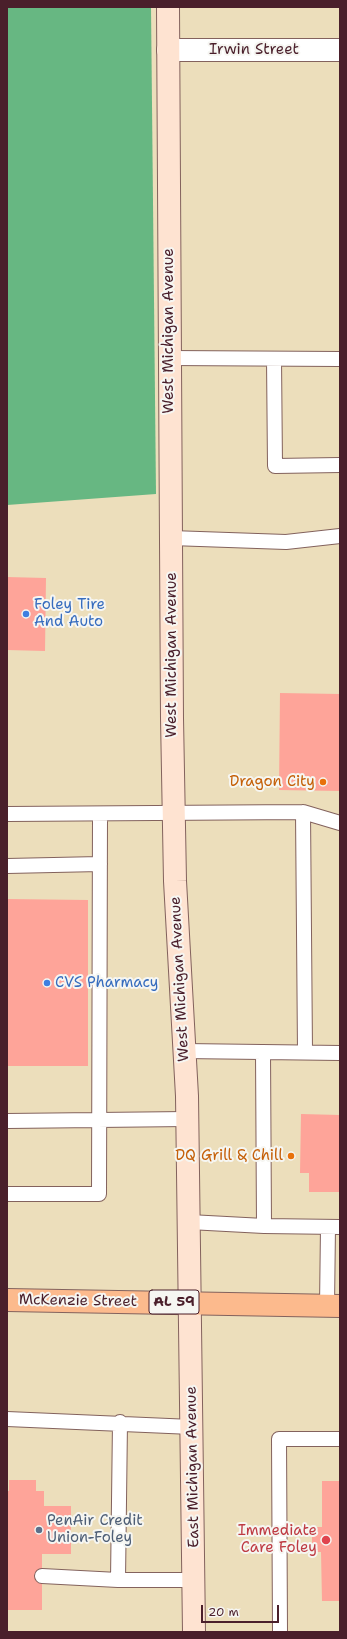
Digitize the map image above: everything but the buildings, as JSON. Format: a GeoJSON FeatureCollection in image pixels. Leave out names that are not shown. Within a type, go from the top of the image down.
{"type":"FeatureCollection","features":[{"type":"Feature","properties":{"kind":"main road","name":"McKenzie Street"},"geometry":{"type":"LineString","coordinates":[[7,1300],[334,1306]]}},
{"type":"Feature","properties":{"kind":"street","name":"West Michigan Avenue"},"geometry":{"type":"LineString","coordinates":[[168,7],[169,358],[175,881],[187,1120],[191,1303]]}},
{"type":"Feature","properties":{"kind":"street","name":"Irwin Street"},"geometry":{"type":"LineString","coordinates":[[168,50],[340,50]]}},
{"type":"Feature","properties":{"kind":"street","name":"East Michigan Avenue"},"geometry":{"type":"LineString","coordinates":[[191,1303],[194,1632]]}},
{"type":"Feature","properties":{"kind":"lane"},"geometry":{"type":"LineString","coordinates":[[169,358],[340,359]]}},
{"type":"Feature","properties":{"kind":"lane"},"geometry":{"type":"LineString","coordinates":[[274,359],[275,466],[340,465]]}},
{"type":"Feature","properties":{"kind":"lane"},"geometry":{"type":"LineString","coordinates":[[171,538],[286,542],[340,536]]}},
{"type":"Feature","properties":{"kind":"lane"},"geometry":{"type":"LineString","coordinates":[[303,812],[305,1052]]}},
{"type":"Feature","properties":{"kind":"lane"},"geometry":{"type":"LineString","coordinates":[[7,814],[303,812],[340,823]]}},
{"type":"Feature","properties":{"kind":"lane"},"geometry":{"type":"LineString","coordinates":[[7,1194],[99,1194],[100,814]]}},
{"type":"Feature","properties":{"kind":"lane"},"geometry":{"type":"LineString","coordinates":[[7,866],[100,864]]}},
{"type":"Feature","properties":{"kind":"lane"},"geometry":{"type":"LineString","coordinates":[[184,1051],[340,1053]]}},
{"type":"Feature","properties":{"kind":"lane"},"geometry":{"type":"LineString","coordinates":[[263,1052],[264,1226]]}},
{"type":"Feature","properties":{"kind":"lane"},"geometry":{"type":"LineString","coordinates":[[7,1121],[187,1120]]}},
{"type":"Feature","properties":{"kind":"lane"},"geometry":{"type":"LineString","coordinates":[[189,1222],[264,1226],[334,1227],[334,1306]]}},
{"type":"Feature","properties":{"kind":"lane"},"geometry":{"type":"LineString","coordinates":[[7,1419],[120,1422],[192,1427]]}},
{"type":"Feature","properties":{"kind":"lane"},"geometry":{"type":"LineString","coordinates":[[118,1580],[120,1422]]}},
{"type":"Feature","properties":{"kind":"lane"},"geometry":{"type":"LineString","coordinates":[[280,1632],[279,1439],[340,1439]]}},
{"type":"Feature","properties":{"kind":"lane"},"geometry":{"type":"LineString","coordinates":[[42,1576],[118,1580],[194,1580]]}},
{"type":"Feature","properties":{"kind":"green space"},"geometry":{"type":"Polygon","coordinates":[[[7,7],[151,7],[156,494],[7,505],[7,7]]]}},
{"type":"Feature","properties":{"kind":"place","name":"Foley Tire And Auto"},"geometry":{"type":"Point","coordinates":[26,614]}},
{"type":"Feature","properties":{"kind":"place","name":"Dragon City"},"geometry":{"type":"Point","coordinates":[323,782]}},
{"type":"Feature","properties":{"kind":"place","name":"CVS Pharmacy"},"geometry":{"type":"Point","coordinates":[47,983]}},
{"type":"Feature","properties":{"kind":"place","name":"DQ Grill & Chill"},"geometry":{"type":"Point","coordinates":[291,1156]}},
{"type":"Feature","properties":{"kind":"place","name":"PenAir Credit Union-Foley"},"geometry":{"type":"Point","coordinates":[39,1530]}},
{"type":"Feature","properties":{"kind":"place","name":"Immediate Care Foley"},"geometry":{"type":"Point","coordinates":[326,1540]}}]}
